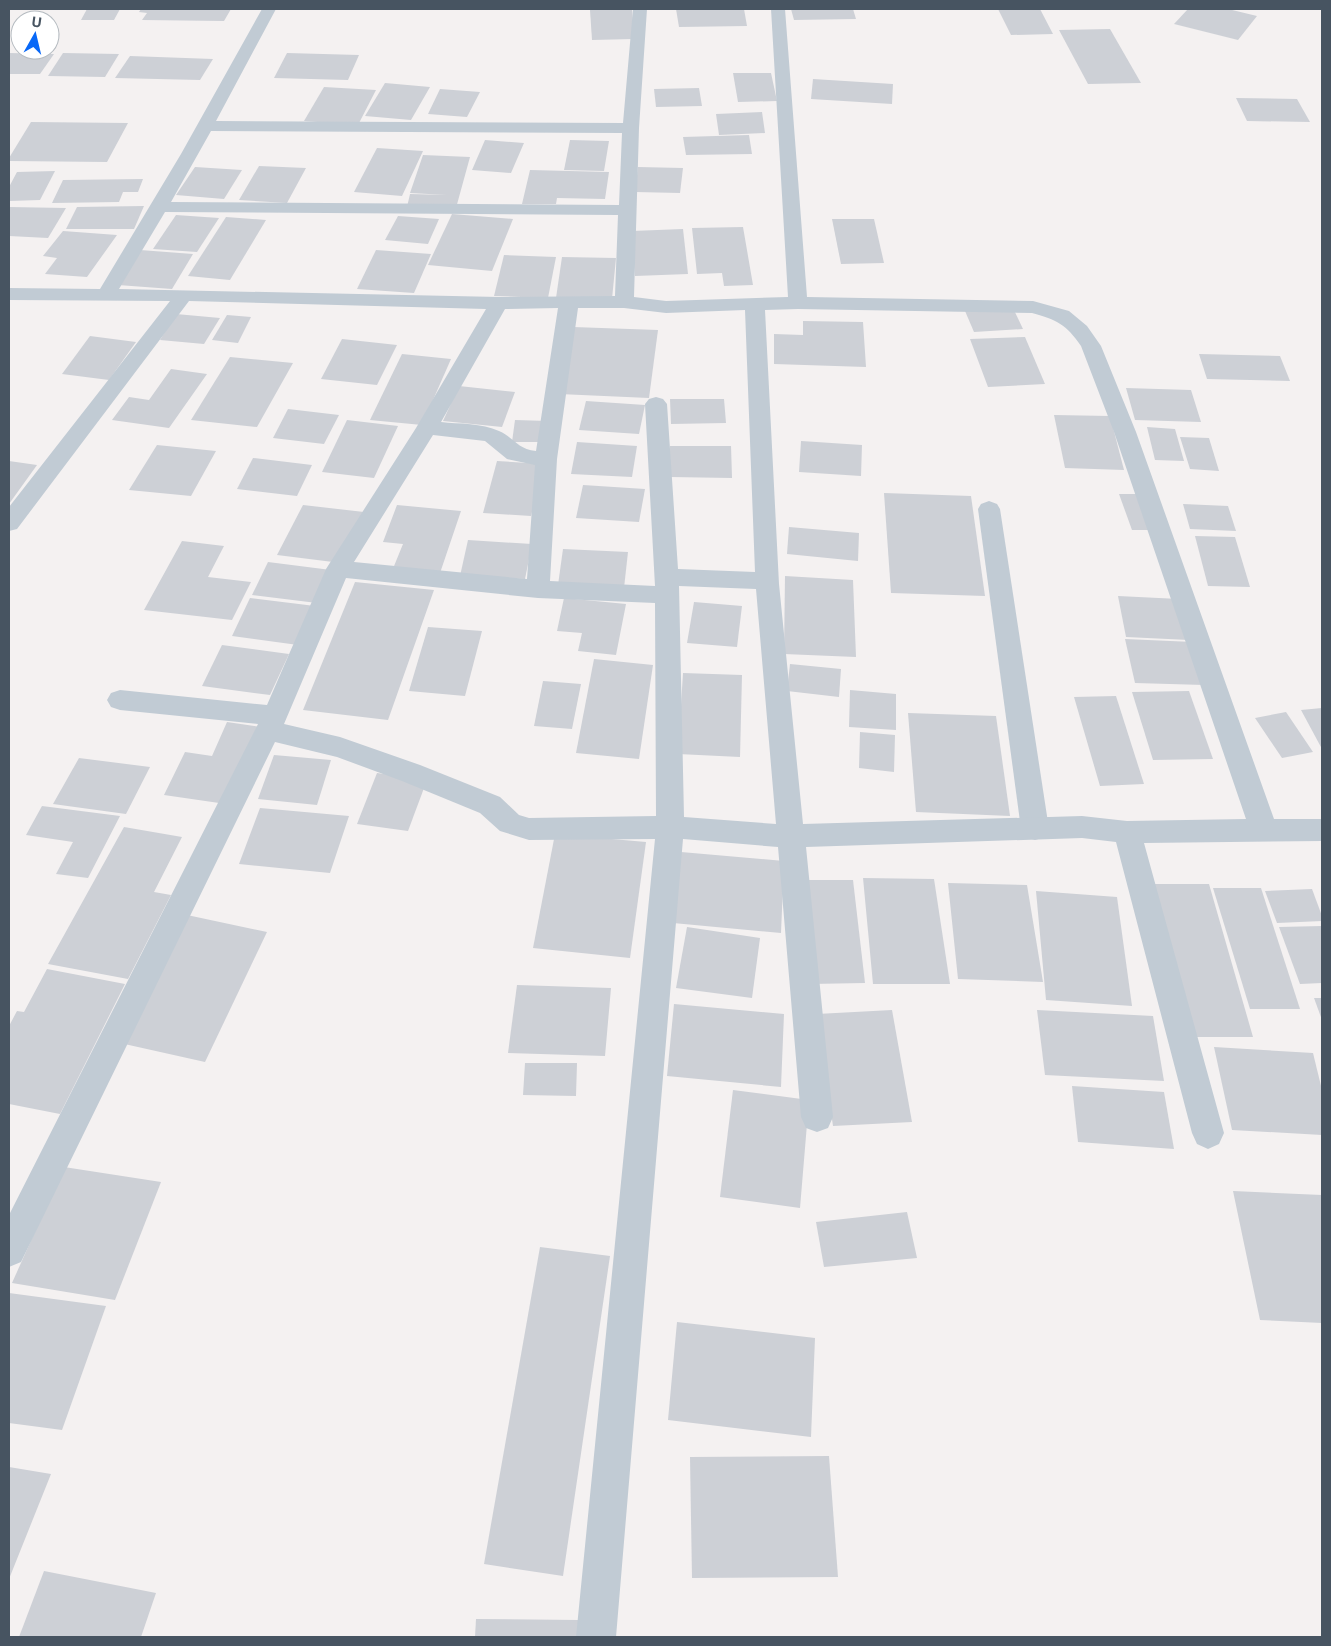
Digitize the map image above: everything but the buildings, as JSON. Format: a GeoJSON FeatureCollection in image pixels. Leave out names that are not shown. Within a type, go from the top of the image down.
{"type":"FeatureCollection","features":[{"type":"Feature","properties":{"kind":"street"},"geometry":{"type":"LineString","coordinates":[[105,296],[207,126],[269,9]]}},
{"type":"Feature","properties":{"kind":"street"},"geometry":{"type":"LineString","coordinates":[[624,302],[631,128],[640,9]]}},
{"type":"Feature","properties":{"kind":"street"},"geometry":{"type":"LineString","coordinates":[[778,9],[798,303]]}},
{"type":"Feature","properties":{"kind":"street"},"geometry":{"type":"LineString","coordinates":[[207,126],[631,128]]}},
{"type":"Feature","properties":{"kind":"street"},"geometry":{"type":"LineString","coordinates":[[160,207],[628,210]]}},
{"type":"Feature","properties":{"kind":"street"},"geometry":{"type":"LineString","coordinates":[[12,298],[184,295],[500,303],[624,302],[666,307],[798,303],[1025,306],[1062,315],[1080,330],[1091,346],[1125,432],[1264,830]]}},
{"type":"Feature","properties":{"kind":"street"},"geometry":{"type":"LineString","coordinates":[[9,523],[184,295]]}},
{"type":"Feature","properties":{"kind":"street"},"geometry":{"type":"LineString","coordinates":[[9,1250],[272,723],[338,570],[427,428],[500,303]]}},
{"type":"Feature","properties":{"kind":"street"},"geometry":{"type":"LineString","coordinates":[[538,588],[546,459],[569,303]]}},
{"type":"Feature","properties":{"kind":"street"},"geometry":{"type":"LineString","coordinates":[[755,304],[767,587],[817,1117]]}},
{"type":"Feature","properties":{"kind":"street"},"geometry":{"type":"LineString","coordinates":[[596,1637],[670,827],[667,586],[656,404]]}},
{"type":"Feature","properties":{"kind":"street"},"geometry":{"type":"LineString","coordinates":[[427,428],[480,433],[492,436],[515,454],[546,459]]}},
{"type":"Feature","properties":{"kind":"street"},"geometry":{"type":"LineString","coordinates":[[989,509],[1035,829]]}},
{"type":"Feature","properties":{"kind":"street"},"geometry":{"type":"LineString","coordinates":[[338,570],[538,588],[667,586],[761,581],[767,584],[767,587]]}},
{"type":"Feature","properties":{"kind":"street"},"geometry":{"type":"LineString","coordinates":[[120,700],[272,723],[411,772],[477,799],[490,805],[510,823],[529,829],[670,827],[790,836],[1082,827],[1127,832],[1322,830]]}},
{"type":"Feature","properties":{"kind":"street"},"geometry":{"type":"LineString","coordinates":[[1127,832],[1208,1133]]}}]}
